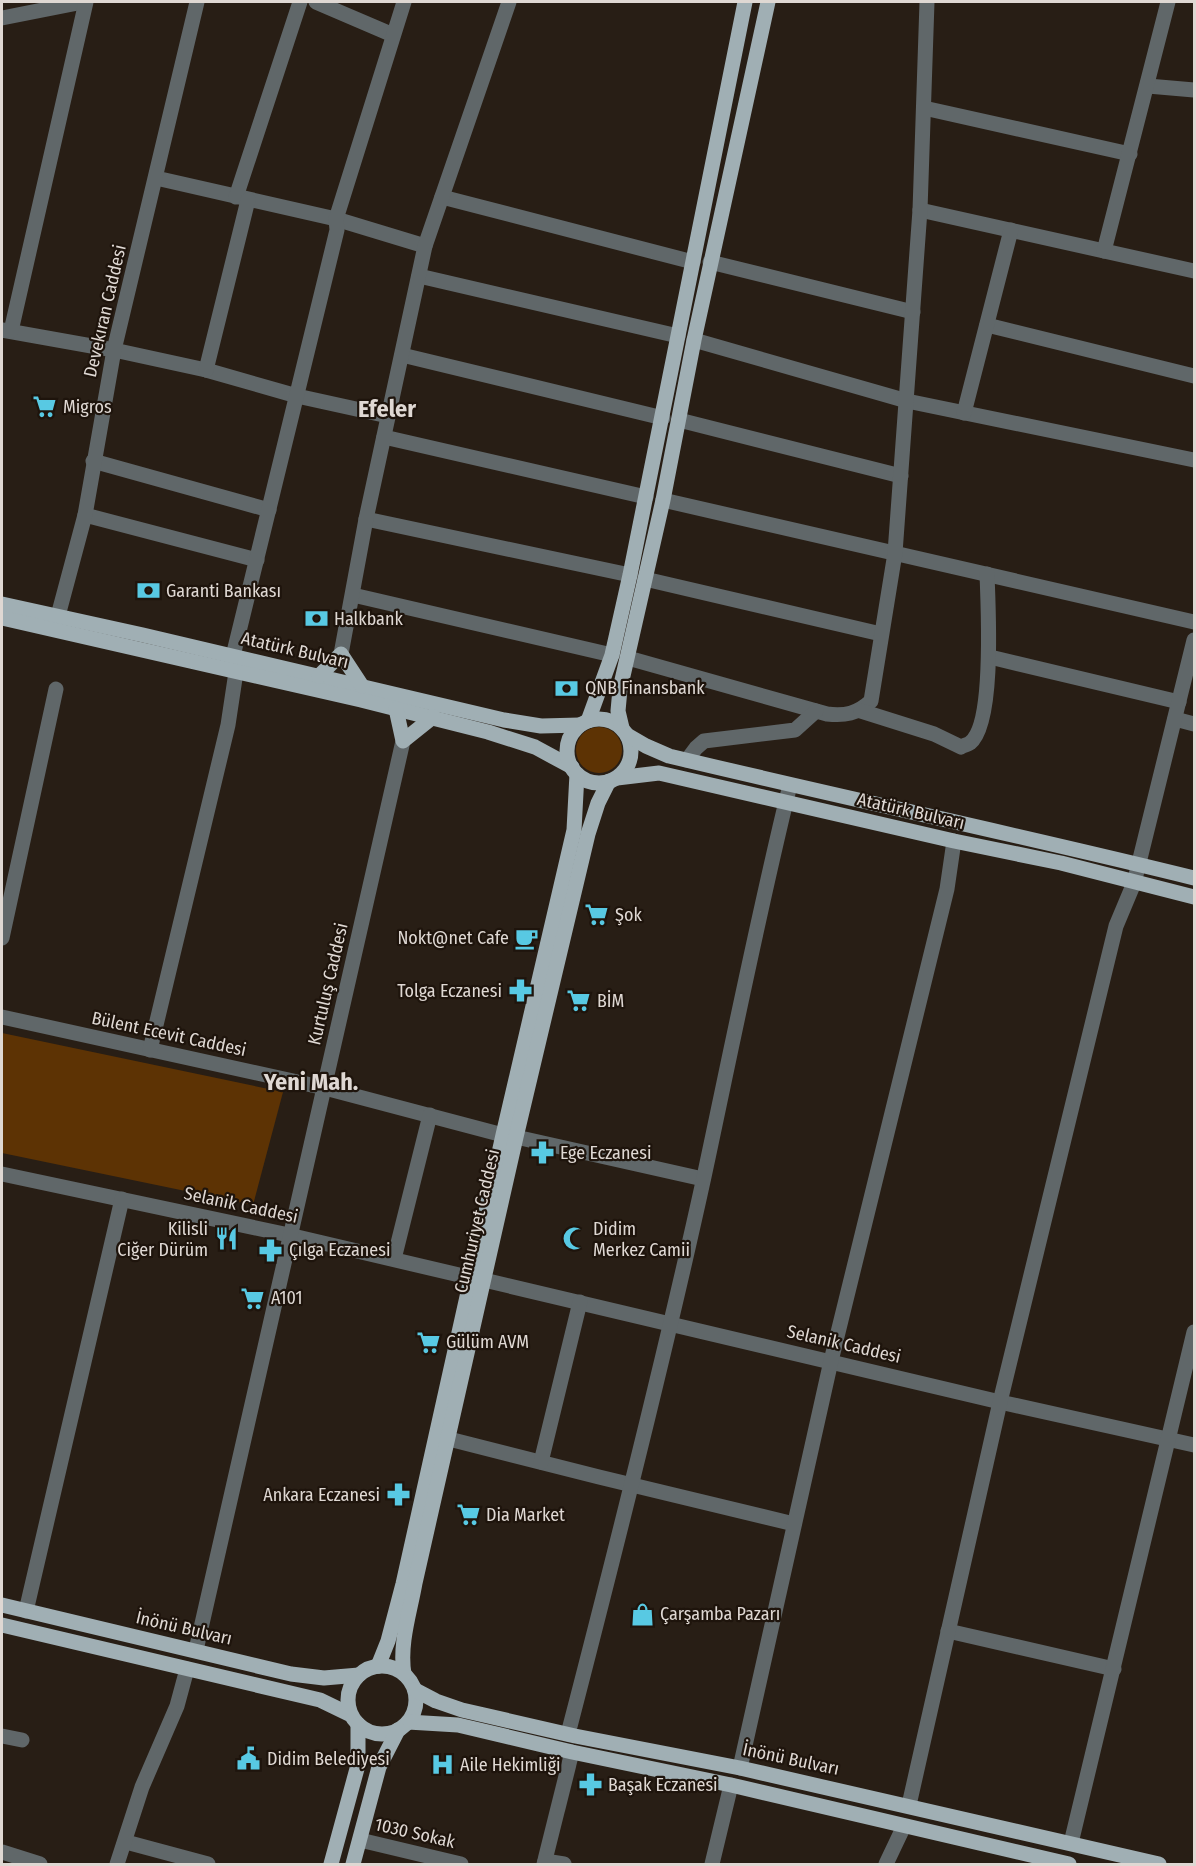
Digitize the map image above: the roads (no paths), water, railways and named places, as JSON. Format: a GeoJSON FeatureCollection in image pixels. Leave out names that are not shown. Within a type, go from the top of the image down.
{"type":"FeatureCollection","features":[{"type":"Feature","properties":{"kind":"main road"},"geometry":{"type":"LineString","coordinates":[[746,2],[663,418],[612,655],[584,723],[574,732],[567,750],[575,771],[592,782],[613,779],[627,766],[630,758],[631,750],[618,711],[620,689],[663,500],[710,262],[768,2]]}},
{"type":"Feature","properties":{"kind":"main road","name":"Atatürk Bulvarı"},"geometry":{"type":"LineString","coordinates":[[2,604],[56,623],[236,672],[396,708],[517,740],[548,753],[575,771]]}},
{"type":"Feature","properties":{"kind":"main road","name":"Atatürk Bulvarı"},"geometry":{"type":"LineString","coordinates":[[2,618],[56,623],[233,656],[504,720],[541,726],[584,723]]}},
{"type":"Feature","properties":{"kind":"main road"},"geometry":{"type":"LineString","coordinates":[[319,676],[341,654],[362,686]]}},
{"type":"Feature","properties":{"kind":"main road"},"geometry":{"type":"LineString","coordinates":[[396,708],[403,741],[433,717]]}},
{"type":"Feature","properties":{"kind":"main road"},"geometry":{"type":"LineString","coordinates":[[584,723],[606,720],[624,731]]}},
{"type":"Feature","properties":{"kind":"main road","name":"Atatürk Bulvarı"},"geometry":{"type":"LineString","coordinates":[[624,731],[656,751],[687,760],[1194,878]]}},
{"type":"Feature","properties":{"kind":"main road","name":"Cumhuriyet Caddesi"},"geometry":{"type":"LineString","coordinates":[[378,1666],[388,1641],[403,1584],[478,1279],[510,1136],[574,830],[575,771]]}},
{"type":"Feature","properties":{"kind":"main road","name":"Atatürk Bulvarı"},"geometry":{"type":"LineString","coordinates":[[613,779],[659,773],[954,841],[1061,863],[1194,897]]}},
{"type":"Feature","properties":{"kind":"main road","name":"Cumhuriyet Caddesi"},"geometry":{"type":"LineString","coordinates":[[510,1136],[588,834],[598,803],[613,779]]}},
{"type":"Feature","properties":{"kind":"main road","name":"Cumhuriyet Caddesi"},"geometry":{"type":"LineString","coordinates":[[404,1674],[402,1661],[404,1645],[449,1439],[478,1279]]}},
{"type":"Feature","properties":{"kind":"main road","name":"İnönü Bulvarı"},"geometry":{"type":"LineString","coordinates":[[2,1605],[291,1674],[324,1678],[359,1675]]}},
{"type":"Feature","properties":{"kind":"main road"},"geometry":{"type":"LineString","coordinates":[[2,1625],[320,1700],[377,1734],[388,1734],[403,1726],[458,1725],[572,1752],[731,1785],[1068,1864]]}},
{"type":"Feature","properties":{"kind":"main road"},"geometry":{"type":"LineString","coordinates":[[331,1864],[358,1765],[355,1720],[349,1707],[350,1690],[359,1675],[368,1669],[378,1666],[396,1669],[404,1674],[415,1690],[414,1712],[379,1767],[353,1864]]}},
{"type":"Feature","properties":{"kind":"main road","name":"İnönü Bulvarı"},"geometry":{"type":"LineString","coordinates":[[415,1690],[436,1701],[462,1710],[568,1734],[740,1767],[1159,1864]]}},
{"type":"Feature","properties":{"kind":"main road"},"geometry":{"type":"LineString","coordinates":[[731,1785],[740,1767]]}},
{"type":"Feature","properties":{"kind":"main road"},"geometry":{"type":"LineString","coordinates":[[904,1826],[909,1805]]}},
{"type":"Feature","properties":{"kind":"street"},"geometry":{"type":"LineString","coordinates":[[2,18],[84,2],[6,331],[114,350],[206,370],[297,396],[388,416]]}},
{"type":"Feature","properties":{"kind":"street","name":"Devekıran Caddesi"},"geometry":{"type":"LineString","coordinates":[[56,623],[85,514],[114,350],[197,2]]}},
{"type":"Feature","properties":{"kind":"street"},"geometry":{"type":"LineString","coordinates":[[206,370],[242,198],[300,2]]}},
{"type":"Feature","properties":{"kind":"street"},"geometry":{"type":"LineString","coordinates":[[316,2],[393,35]]}},
{"type":"Feature","properties":{"kind":"street"},"geometry":{"type":"LineString","coordinates":[[233,656],[337,230],[336,219],[404,2]]}},
{"type":"Feature","properties":{"kind":"street"},"geometry":{"type":"LineString","coordinates":[[341,654],[366,519],[425,246],[509,2]]}},
{"type":"Feature","properties":{"kind":"street"},"geometry":{"type":"LineString","coordinates":[[628,658],[816,711],[844,716],[861,711],[871,701],[895,553],[920,210],[927,2]]}},
{"type":"Feature","properties":{"kind":"street"},"geometry":{"type":"LineString","coordinates":[[1104,251],[1168,2]]}},
{"type":"Feature","properties":{"kind":"street"},"geometry":{"type":"LineString","coordinates":[[1148,86],[1194,90]]}},
{"type":"Feature","properties":{"kind":"street"},"geometry":{"type":"LineString","coordinates":[[924,108],[1130,154]]}},
{"type":"Feature","properties":{"kind":"street"},"geometry":{"type":"LineString","coordinates":[[156,178],[336,219],[425,246]]}},
{"type":"Feature","properties":{"kind":"street"},"geometry":{"type":"LineString","coordinates":[[442,198],[693,261]]}},
{"type":"Feature","properties":{"kind":"street"},"geometry":{"type":"LineString","coordinates":[[920,210],[1194,271]]}},
{"type":"Feature","properties":{"kind":"street"},"geometry":{"type":"LineString","coordinates":[[964,412],[1011,231]]}},
{"type":"Feature","properties":{"kind":"street"},"geometry":{"type":"LineString","coordinates":[[710,262],[913,312]]}},
{"type":"Feature","properties":{"kind":"street"},"geometry":{"type":"LineString","coordinates":[[419,276],[678,336]]}},
{"type":"Feature","properties":{"kind":"street"},"geometry":{"type":"LineString","coordinates":[[987,326],[1194,376]]}},
{"type":"Feature","properties":{"kind":"street"},"geometry":{"type":"LineString","coordinates":[[694,340],[907,401],[1194,460]]}},
{"type":"Feature","properties":{"kind":"street"},"geometry":{"type":"LineString","coordinates":[[402,355],[663,418]]}},
{"type":"Feature","properties":{"kind":"street"},"geometry":{"type":"LineString","coordinates":[[679,420],[901,476]]}},
{"type":"Feature","properties":{"kind":"street"},"geometry":{"type":"LineString","coordinates":[[384,437],[646,496]]}},
{"type":"Feature","properties":{"kind":"street"},"geometry":{"type":"LineString","coordinates":[[93,461],[269,510]]}},
{"type":"Feature","properties":{"kind":"street"},"geometry":{"type":"LineString","coordinates":[[663,500],[1194,622]]}},
{"type":"Feature","properties":{"kind":"street"},"geometry":{"type":"LineString","coordinates":[[85,514],[256,560]]}},
{"type":"Feature","properties":{"kind":"street"},"geometry":{"type":"LineString","coordinates":[[366,519],[630,575]]}},
{"type":"Feature","properties":{"kind":"street"},"geometry":{"type":"LineString","coordinates":[[861,711],[934,734],[961,747],[969,744],[974,738],[982,714],[990,657],[987,574]]}},
{"type":"Feature","properties":{"kind":"street"},"geometry":{"type":"LineString","coordinates":[[645,579],[881,634]]}},
{"type":"Feature","properties":{"kind":"street"},"geometry":{"type":"LineString","coordinates":[[353,595],[612,655]]}},
{"type":"Feature","properties":{"kind":"street"},"geometry":{"type":"LineString","coordinates":[[909,1805],[1000,1402],[1116,926],[1134,883],[1194,639]]}},
{"type":"Feature","properties":{"kind":"street"},"geometry":{"type":"LineString","coordinates":[[990,657],[1179,702]]}},
{"type":"Feature","properties":{"kind":"street"},"geometry":{"type":"LineString","coordinates":[[150,1050],[228,725],[236,672]]}},
{"type":"Feature","properties":{"kind":"street"},"geometry":{"type":"LineString","coordinates":[[2,938],[56,689]]}},
{"type":"Feature","properties":{"kind":"street"},"geometry":{"type":"LineString","coordinates":[[687,760],[704,741],[795,730],[816,711]]}},
{"type":"Feature","properties":{"kind":"street"},"geometry":{"type":"LineString","coordinates":[[1175,719],[1194,724]]}},
{"type":"Feature","properties":{"kind":"street","name":"Kurtuluş Caddesi"},"geometry":{"type":"LineString","coordinates":[[196,1650],[403,741]]}},
{"type":"Feature","properties":{"kind":"street"},"geometry":{"type":"LineString","coordinates":[[568,1734],[632,1485],[670,1323],[772,853],[790,785]]}},
{"type":"Feature","properties":{"kind":"street"},"geometry":{"type":"LineString","coordinates":[[740,1767],[831,1361],[947,889],[954,841]]}},
{"type":"Feature","properties":{"kind":"street","name":"Bülent Ecevit Caddesi"},"geometry":{"type":"LineString","coordinates":[[2,1017],[325,1088],[510,1136],[703,1179]]}},
{"type":"Feature","properties":{"kind":"street"},"geometry":{"type":"LineString","coordinates":[[394,1259],[430,1114]]}},
{"type":"Feature","properties":{"kind":"street","name":"Selanik Caddesi"},"geometry":{"type":"LineString","coordinates":[[2,1174],[289,1235],[1000,1402],[1194,1444]]}},
{"type":"Feature","properties":{"kind":"street"},"geometry":{"type":"LineString","coordinates":[[26,1611],[122,1199]]}},
{"type":"Feature","properties":{"kind":"street"},"geometry":{"type":"LineString","coordinates":[[541,1462],[580,1302]]}},
{"type":"Feature","properties":{"kind":"street"},"geometry":{"type":"LineString","coordinates":[[1071,1843],[1194,1332]]}},
{"type":"Feature","properties":{"kind":"street"},"geometry":{"type":"LineString","coordinates":[[449,1439],[794,1524]]}},
{"type":"Feature","properties":{"kind":"street"},"geometry":{"type":"LineString","coordinates":[[948,1631],[1114,1669]]}},
{"type":"Feature","properties":{"kind":"street"},"geometry":{"type":"LineString","coordinates":[[117,1864],[139,1796],[177,1706],[187,1669]]}},
{"type":"Feature","properties":{"kind":"street"},"geometry":{"type":"LineString","coordinates":[[2,1736],[22,1740]]}},
{"type":"Feature","properties":{"kind":"street"},"geometry":{"type":"LineString","coordinates":[[564,1864],[544,1863],[572,1752]]}},
{"type":"Feature","properties":{"kind":"street"},"geometry":{"type":"LineString","coordinates":[[712,1864],[731,1785]]}},
{"type":"Feature","properties":{"kind":"street"},"geometry":{"type":"LineString","coordinates":[[886,1864],[904,1826]]}},
{"type":"Feature","properties":{"kind":"street","name":"1030 Sokak"},"geometry":{"type":"LineString","coordinates":[[360,1840],[442,1862],[461,1864]]}},
{"type":"Feature","properties":{"kind":"street"},"geometry":{"type":"LineString","coordinates":[[126,1842],[208,1864]]}},
{"type":"Feature","properties":{"kind":"street"},"geometry":{"type":"LineString","coordinates":[[2,1852],[40,1864]]}},
{"type":"Feature","properties":{"kind":"place","name":"Migros"},"geometry":{"type":"Point","coordinates":[45,407]}},
{"type":"Feature","properties":{"kind":"place","name":"Garanti Bankası"},"geometry":{"type":"Point","coordinates":[148,591]}},
{"type":"Feature","properties":{"kind":"place","name":"Halkbank"},"geometry":{"type":"Point","coordinates":[316,619]}},
{"type":"Feature","properties":{"kind":"place","name":"QNB Finansbank"},"geometry":{"type":"Point","coordinates":[567,688]}},
{"type":"Feature","properties":{"kind":"place","name":"Şok"},"geometry":{"type":"Point","coordinates":[597,915]}},
{"type":"Feature","properties":{"kind":"place","name":"Nokt@net Cafe"},"geometry":{"type":"Point","coordinates":[527,938]}},
{"type":"Feature","properties":{"kind":"place","name":"Tolga Eczanesi"},"geometry":{"type":"Point","coordinates":[520,991]}},
{"type":"Feature","properties":{"kind":"place","name":"BİM"},"geometry":{"type":"Point","coordinates":[579,1001]}},
{"type":"Feature","properties":{"kind":"place","name":"Ege Eczanesi"},"geometry":{"type":"Point","coordinates":[542,1153]}},
{"type":"Feature","properties":{"kind":"place","name":"Kilisli Ciğer Dürüm"},"geometry":{"type":"Point","coordinates":[226,1239]}},
{"type":"Feature","properties":{"kind":"place","name":"Didim Merkez Camii"},"geometry":{"type":"Point","coordinates":[575,1239]}},
{"type":"Feature","properties":{"kind":"place","name":"Çılga Eczanesi"},"geometry":{"type":"Point","coordinates":[271,1250]}},
{"type":"Feature","properties":{"kind":"place","name":"A101"},"geometry":{"type":"Point","coordinates":[253,1298]}},
{"type":"Feature","properties":{"kind":"place","name":"Gülüm AVM"},"geometry":{"type":"Point","coordinates":[428,1342]}},
{"type":"Feature","properties":{"kind":"place","name":"Ankara Eczanesi"},"geometry":{"type":"Point","coordinates":[398,1495]}},
{"type":"Feature","properties":{"kind":"place","name":"Dia Market"},"geometry":{"type":"Point","coordinates":[468,1515]}},
{"type":"Feature","properties":{"kind":"place","name":"Çarşamba Pazarı"},"geometry":{"type":"Point","coordinates":[642,1614]}},
{"type":"Feature","properties":{"kind":"place","name":"Didim Belediyesi"},"geometry":{"type":"Point","coordinates":[249,1759]}},
{"type":"Feature","properties":{"kind":"place","name":"Aile Hekimliği"},"geometry":{"type":"Point","coordinates":[442,1765]}},
{"type":"Feature","properties":{"kind":"place","name":"Başak Eczanesi"},"geometry":{"type":"Point","coordinates":[590,1785]}},
{"type":"Feature","properties":{"kind":"district","name":"Efeler"},"geometry":{"type":"Point","coordinates":[387,409]}},
{"type":"Feature","properties":{"kind":"district","name":"Yeni Mah."},"geometry":{"type":"Point","coordinates":[311,1082]}}]}
